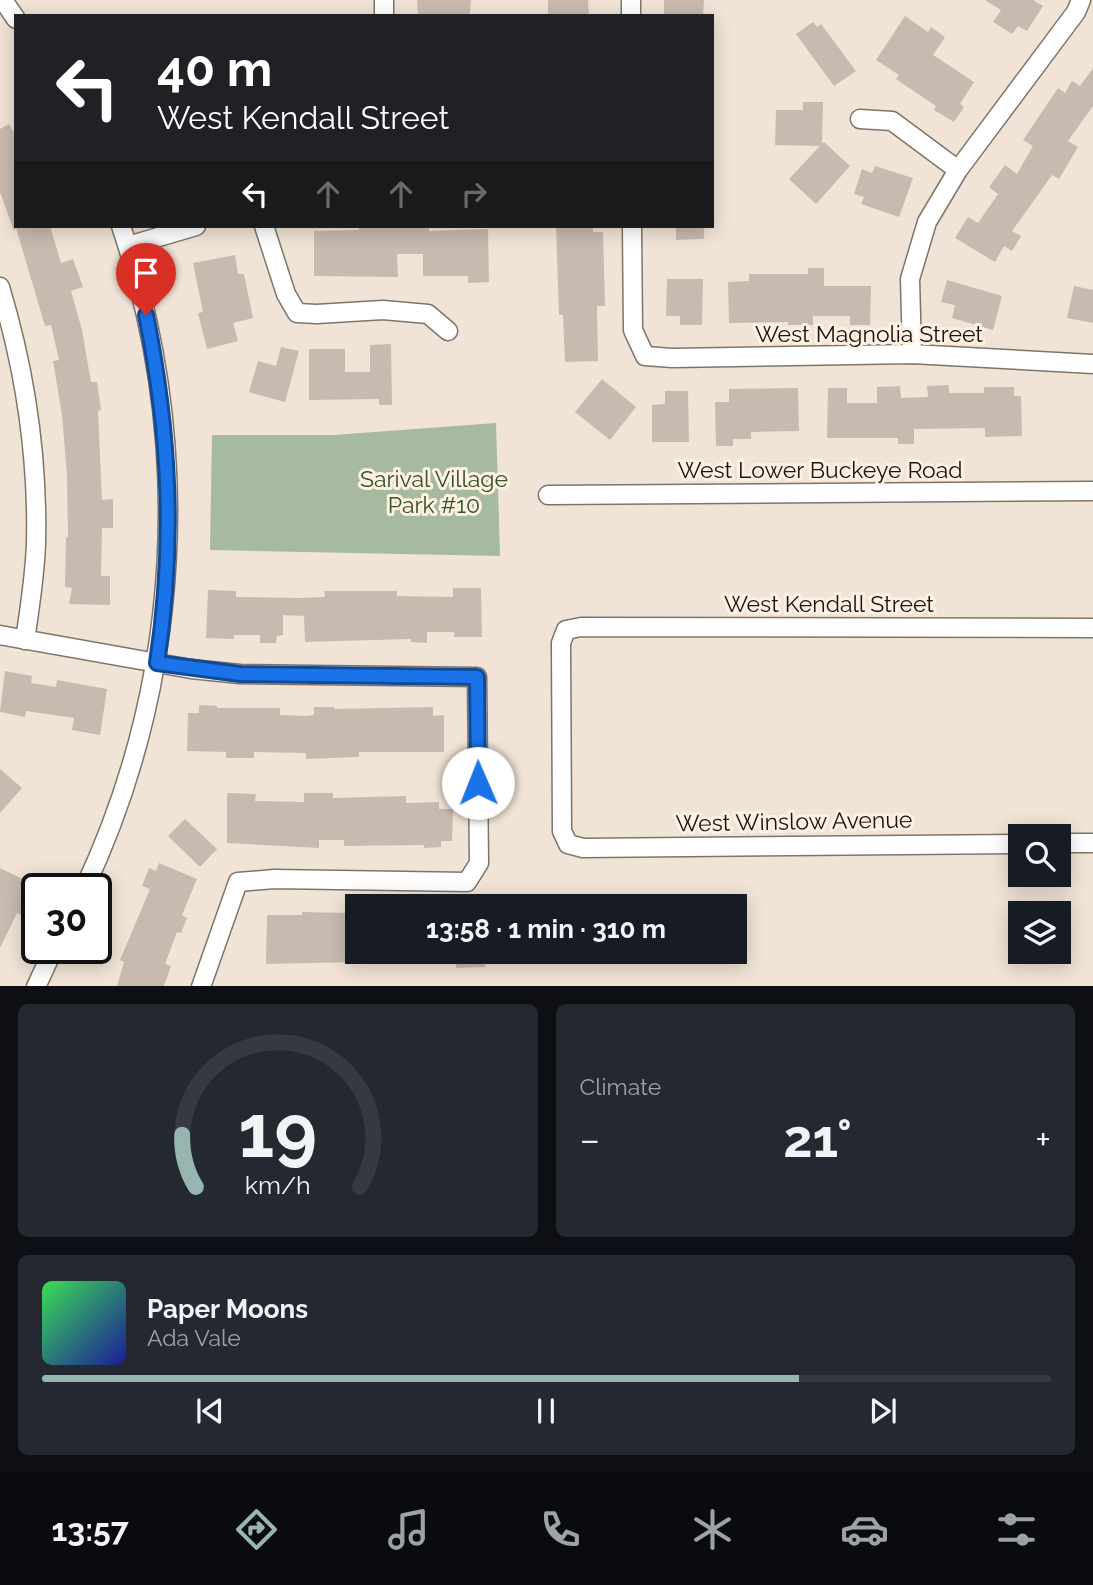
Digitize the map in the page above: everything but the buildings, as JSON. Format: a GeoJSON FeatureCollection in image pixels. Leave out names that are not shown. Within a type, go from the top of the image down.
{"type":"FeatureCollection","features":[{"type":"Feature","properties":{"kind":"street"},"geometry":{"type":"LineString","coordinates":[[3,0],[14,16]]}},
{"type":"Feature","properties":{"kind":"street"},"geometry":{"type":"LineString","coordinates":[[912,354],[910,279],[927,222],[958,170],[1076,12],[1081,0]]}},
{"type":"Feature","properties":{"kind":"street"},"geometry":{"type":"LineString","coordinates":[[860,119],[892,121],[958,170]]}},
{"type":"Feature","properties":{"kind":"street"},"geometry":{"type":"LineString","coordinates":[[91,873],[117,813],[141,737],[157,663],[169,550],[167,445],[155,359],[122,228]]}},
{"type":"Feature","properties":{"kind":"street"},"geometry":{"type":"LineString","coordinates":[[128,246],[189,228]]}},
{"type":"Feature","properties":{"kind":"street"},"geometry":{"type":"LineString","coordinates":[[265,228],[286,294],[297,313],[383,310],[428,314],[448,331]]}},
{"type":"Feature","properties":{"kind":"street","name":"West Magnolia Street"},"geometry":{"type":"LineString","coordinates":[[632,228],[633,330],[645,356],[673,358],[912,354],[1093,364]]}},
{"type":"Feature","properties":{"kind":"street"},"geometry":{"type":"LineString","coordinates":[[0,287],[7,334],[29,412],[36,502],[34,576],[25,640]]}},
{"type":"Feature","properties":{"kind":"street","name":"West Lower Buckeye Road"},"geometry":{"type":"LineString","coordinates":[[548,495],[1093,491]]}},
{"type":"Feature","properties":{"kind":"street","name":"West Kendall Street"},"geometry":{"type":"LineString","coordinates":[[568,844],[562,831],[561,643],[566,630],[581,626],[1093,628]]}},
{"type":"Feature","properties":{"kind":"street"},"geometry":{"type":"LineString","coordinates":[[0,635],[157,663],[240,674],[477,677],[479,863],[467,882],[274,879],[238,881],[201,986]]}},
{"type":"Feature","properties":{"kind":"street"},"geometry":{"type":"LineString","coordinates":[[1071,844],[1093,843]]}},
{"type":"Feature","properties":{"kind":"street","name":"West Winslow Avenue"},"geometry":{"type":"LineString","coordinates":[[568,844],[583,848],[1008,844]]}},
{"type":"Feature","properties":{"kind":"street"},"geometry":{"type":"LineString","coordinates":[[36,986],[46,964]]}},
{"type":"Feature","properties":{"kind":"green space","name":"Sarival Village Park #10"},"geometry":{"type":"Polygon","coordinates":[[[496,423],[500,556],[210,550],[212,435],[334,435],[496,423]]]}},
{"type":"Feature","properties":{"kind":"route"},"geometry":{"type":"LineString","coordinates":[[146,315],[162,403],[169,489],[166,596],[157,663],[240,674],[477,677],[478,783]]}}]}
